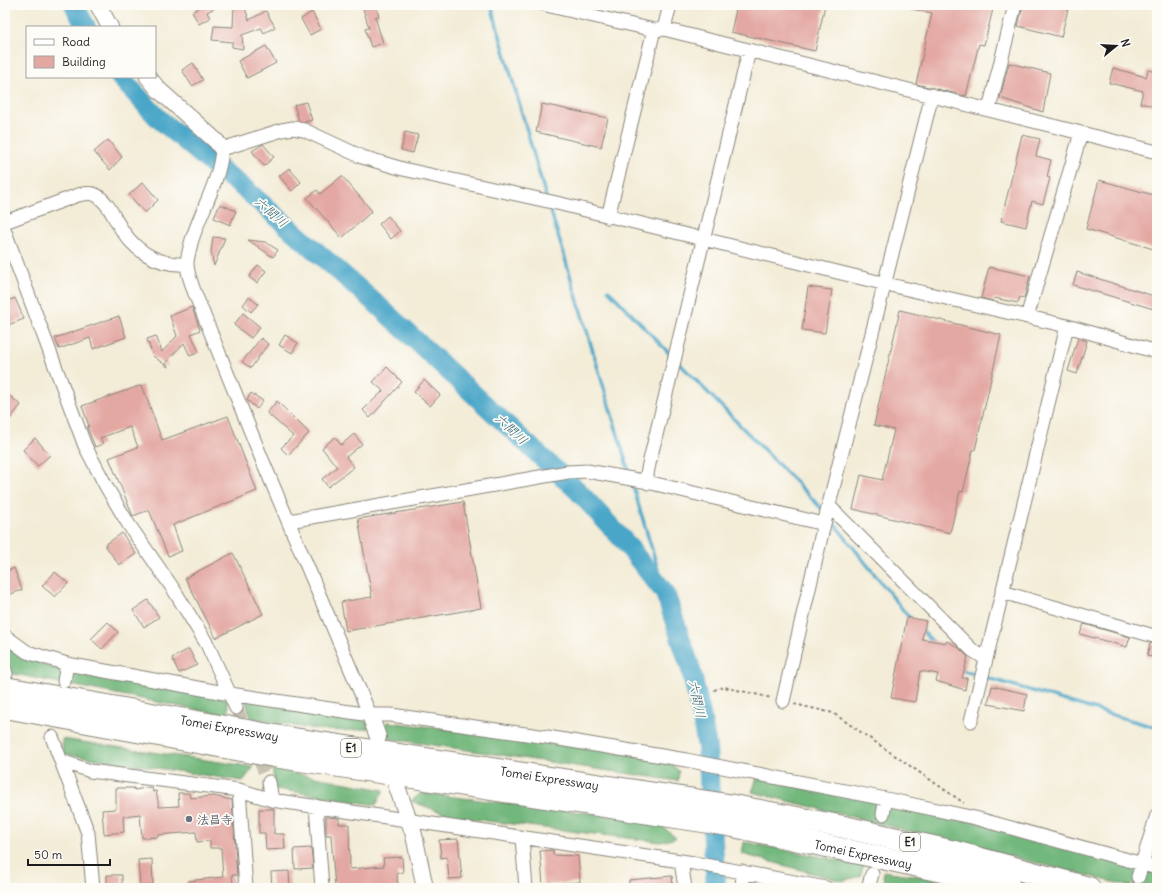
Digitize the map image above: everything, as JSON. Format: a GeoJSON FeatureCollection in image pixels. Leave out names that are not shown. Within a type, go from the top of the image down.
{"type":"FeatureCollection","features":[{"type":"Feature","properties":{"kind":"highway","name":"Tomei Expressway"},"geometry":{"type":"LineString","coordinates":[[10,690],[729,815],[844,827],[955,852],[1090,888]]}},
{"type":"Feature","properties":{"kind":"highway","name":"Tomei Expressway"},"geometry":{"type":"LineString","coordinates":[[729,815],[1010,888]]}},
{"type":"Feature","properties":{"kind":"street"},"geometry":{"type":"LineString","coordinates":[[98,5],[109,26]]}},
{"type":"Feature","properties":{"kind":"street"},"geometry":{"type":"LineString","coordinates":[[608,217],[659,30],[670,5]]}},
{"type":"Feature","properties":{"kind":"street"},"geometry":{"type":"LineString","coordinates":[[989,109],[1015,5]]}},
{"type":"Feature","properties":{"kind":"street"},"geometry":{"type":"LineString","coordinates":[[554,6],[932,95],[1081,134],[1157,152]]}},
{"type":"Feature","properties":{"kind":"street"},"geometry":{"type":"LineString","coordinates":[[646,482],[648,464],[749,51]]}},
{"type":"Feature","properties":{"kind":"street"},"geometry":{"type":"LineString","coordinates":[[149,78],[159,90],[216,141],[222,155],[216,176],[196,228],[187,264],[194,291],[211,337],[378,737]]}},
{"type":"Feature","properties":{"kind":"street"},"geometry":{"type":"LineString","coordinates":[[783,701],[824,524],[886,284],[932,95]]}},
{"type":"Feature","properties":{"kind":"street"},"geometry":{"type":"LineString","coordinates":[[222,155],[282,130],[293,128],[304,130],[362,157],[403,169],[561,204],[608,217],[1067,326],[1157,352]]}},
{"type":"Feature","properties":{"kind":"street"},"geometry":{"type":"LineString","coordinates":[[1027,317],[1081,134]]}},
{"type":"Feature","properties":{"kind":"street"},"geometry":{"type":"LineString","coordinates":[[5,222],[78,195],[89,193],[96,195],[103,201],[122,231],[137,247],[163,263],[174,265],[187,264]]}},
{"type":"Feature","properties":{"kind":"street"},"geometry":{"type":"LineString","coordinates":[[5,232],[85,446],[129,525],[174,590],[203,638],[236,708]]}},
{"type":"Feature","properties":{"kind":"street"},"geometry":{"type":"LineString","coordinates":[[971,721],[1067,326]]}},
{"type":"Feature","properties":{"kind":"street"},"geometry":{"type":"LineString","coordinates":[[289,521],[530,480],[568,472],[587,471],[646,482],[824,524]]}},
{"type":"Feature","properties":{"kind":"street"},"geometry":{"type":"LineString","coordinates":[[829,506],[972,650],[986,659]]}},
{"type":"Feature","properties":{"kind":"street"},"geometry":{"type":"LineString","coordinates":[[1002,592],[1157,637]]}},
{"type":"Feature","properties":{"kind":"street"},"geometry":{"type":"LineString","coordinates":[[5,636],[27,652],[67,664],[230,694],[370,715],[391,715],[547,737],[686,760],[975,818],[1140,870],[1157,868]]}},
{"type":"Feature","properties":{"kind":"street"},"geometry":{"type":"LineString","coordinates":[[64,681],[67,664]]}},
{"type":"Feature","properties":{"kind":"street"},"geometry":{"type":"LineString","coordinates":[[52,736],[88,833],[93,888]]}},
{"type":"Feature","properties":{"kind":"street"},"geometry":{"type":"LineString","coordinates":[[62,761],[90,771],[239,790],[272,800],[410,822],[688,862],[737,870],[822,888]]}},
{"type":"Feature","properties":{"kind":"street"},"geometry":{"type":"LineString","coordinates":[[269,782],[272,800]]}},
{"type":"Feature","properties":{"kind":"street"},"geometry":{"type":"LineString","coordinates":[[397,787],[410,822],[420,858],[425,888]]}},
{"type":"Feature","properties":{"kind":"street"},"geometry":{"type":"LineString","coordinates":[[239,790],[246,888]]}},
{"type":"Feature","properties":{"kind":"street"},"geometry":{"type":"LineString","coordinates":[[883,814],[886,799]]}},
{"type":"Feature","properties":{"kind":"street"},"geometry":{"type":"LineString","coordinates":[[316,806],[322,888]]}},
{"type":"Feature","properties":{"kind":"street"},"geometry":{"type":"LineString","coordinates":[[1140,870],[1157,815]]}},
{"type":"Feature","properties":{"kind":"street"},"geometry":{"type":"LineString","coordinates":[[522,838],[526,888]]}},
{"type":"Feature","properties":{"kind":"street"},"geometry":{"type":"LineString","coordinates":[[685,888],[688,862]]}},
{"type":"Feature","properties":{"kind":"street"},"geometry":{"type":"LineString","coordinates":[[737,870],[743,888]]}},
{"type":"Feature","properties":{"kind":"street"},"geometry":{"type":"LineString","coordinates":[[868,888],[872,874]]}},
{"type":"Feature","properties":{"kind":"path"},"geometry":{"type":"LineString","coordinates":[[714,690],[724,687],[833,713],[973,810],[975,818]]}},
{"type":"Feature","properties":{"kind":"green space"},"geometry":{"type":"Polygon","coordinates":[[[5,642],[46,666],[227,699],[229,716],[9,673],[5,653],[5,642]]]}},
{"type":"Feature","properties":{"kind":"green space"},"geometry":{"type":"Polygon","coordinates":[[[244,696],[364,719],[369,728],[340,731],[325,730],[251,718],[244,696]]]}},
{"type":"Feature","properties":{"kind":"green space"},"geometry":{"type":"Polygon","coordinates":[[[388,722],[567,743],[669,762],[679,771],[678,781],[385,738],[382,730],[388,722]]]}},
{"type":"Feature","properties":{"kind":"green space"},"geometry":{"type":"Polygon","coordinates":[[[62,739],[254,767],[243,781],[63,754],[62,739]]]}},
{"type":"Feature","properties":{"kind":"green space"},"geometry":{"type":"Polygon","coordinates":[[[272,769],[384,790],[376,805],[276,789],[272,769]]]}},
{"type":"Feature","properties":{"kind":"green space"},"geometry":{"type":"Polygon","coordinates":[[[757,778],[989,825],[1157,869],[1157,888],[1137,888],[752,792],[757,778]]]}},
{"type":"Feature","properties":{"kind":"green space"},"geometry":{"type":"Polygon","coordinates":[[[421,793],[622,817],[663,827],[676,838],[661,842],[454,817],[411,801],[421,793]]]}},
{"type":"Feature","properties":{"kind":"green space"},"geometry":{"type":"Polygon","coordinates":[[[744,842],[863,865],[861,876],[842,881],[742,854],[744,842]]]}},
{"type":"Feature","properties":{"kind":"green space"},"geometry":{"type":"Polygon","coordinates":[[[883,871],[933,878],[966,888],[890,888],[884,886],[883,871]]]}},
{"type":"Feature","properties":{"kind":"building"},"geometry":{"type":"Polygon","coordinates":[[[203,5],[220,5],[207,12],[210,18],[199,24],[192,12],[203,5]]]}},
{"type":"Feature","properties":{"kind":"building"},"geometry":{"type":"Polygon","coordinates":[[[234,5],[244,5],[249,20],[266,11],[275,27],[264,33],[261,28],[242,35],[243,49],[232,47],[232,42],[212,40],[214,26],[233,27],[234,5]]]}},
{"type":"Feature","properties":{"kind":"building"},"geometry":{"type":"Polygon","coordinates":[[[362,5],[375,5],[379,16],[375,17],[383,43],[371,47],[365,29],[369,28],[362,5]]]}},
{"type":"Feature","properties":{"kind":"building"},"geometry":{"type":"Polygon","coordinates":[[[737,5],[825,5],[815,51],[731,32],[737,5]]]}},
{"type":"Feature","properties":{"kind":"building"},"geometry":{"type":"Polygon","coordinates":[[[911,5],[994,5],[984,45],[979,44],[966,96],[916,84],[932,13],[911,9],[911,5]]]}},
{"type":"Feature","properties":{"kind":"building"},"geometry":{"type":"Polygon","coordinates":[[[1023,5],[1069,5],[1061,37],[1018,26],[1023,5]]]}},
{"type":"Feature","properties":{"kind":"building"},"geometry":{"type":"Polygon","coordinates":[[[312,12],[321,29],[310,35],[301,19],[312,12]]]}},
{"type":"Feature","properties":{"kind":"building"},"geometry":{"type":"Polygon","coordinates":[[[266,46],[276,63],[247,78],[238,61],[266,46]]]}},
{"type":"Feature","properties":{"kind":"building"},"geometry":{"type":"Polygon","coordinates":[[[193,63],[203,80],[192,86],[182,70],[193,63]]]}},
{"type":"Feature","properties":{"kind":"building"},"geometry":{"type":"Polygon","coordinates":[[[1009,63],[1050,73],[1043,112],[1000,98],[1009,63]]]}},
{"type":"Feature","properties":{"kind":"building"},"geometry":{"type":"Polygon","coordinates":[[[1113,68],[1146,77],[1148,70],[1157,72],[1157,107],[1140,103],[1143,91],[1109,83],[1113,68]]]}},
{"type":"Feature","properties":{"kind":"building"},"geometry":{"type":"Polygon","coordinates":[[[306,102],[312,120],[304,122],[299,121],[294,105],[306,102]]]}},
{"type":"Feature","properties":{"kind":"building"},"geometry":{"type":"Polygon","coordinates":[[[542,104],[608,118],[601,147],[536,132],[542,104]]]}},
{"type":"Feature","properties":{"kind":"building"},"geometry":{"type":"Polygon","coordinates":[[[405,132],[418,135],[413,153],[401,150],[405,132]]]}},
{"type":"Feature","properties":{"kind":"building"},"geometry":{"type":"Polygon","coordinates":[[[1022,135],[1040,139],[1036,156],[1051,160],[1047,177],[1050,178],[1043,204],[1032,201],[1026,227],[1001,221],[1022,135]]]}},
{"type":"Feature","properties":{"kind":"building"},"geometry":{"type":"Polygon","coordinates":[[[108,140],[122,157],[110,170],[94,152],[108,140]]]}},
{"type":"Feature","properties":{"kind":"building"},"geometry":{"type":"Polygon","coordinates":[[[263,144],[274,157],[264,166],[252,151],[263,144]]]}},
{"type":"Feature","properties":{"kind":"building"},"geometry":{"type":"Polygon","coordinates":[[[289,168],[301,182],[292,191],[279,176],[289,168]]]}},
{"type":"Feature","properties":{"kind":"building"},"geometry":{"type":"Polygon","coordinates":[[[342,176],[372,211],[342,238],[307,198],[317,190],[320,194],[342,176]]]}},
{"type":"Feature","properties":{"kind":"building"},"geometry":{"type":"Polygon","coordinates":[[[1099,180],[1157,196],[1157,250],[1086,229],[1099,180]]]}},
{"type":"Feature","properties":{"kind":"building"},"geometry":{"type":"Polygon","coordinates":[[[143,182],[158,200],[145,213],[129,195],[143,182]]]}},
{"type":"Feature","properties":{"kind":"building"},"geometry":{"type":"Polygon","coordinates":[[[220,204],[236,211],[230,225],[214,218],[220,204]]]}},
{"type":"Feature","properties":{"kind":"building"},"geometry":{"type":"Polygon","coordinates":[[[388,216],[400,231],[391,239],[379,224],[388,216]]]}},
{"type":"Feature","properties":{"kind":"building"},"geometry":{"type":"Polygon","coordinates":[[[213,237],[225,238],[214,266],[211,252],[213,237]]]}},
{"type":"Feature","properties":{"kind":"building"},"geometry":{"type":"Polygon","coordinates":[[[248,240],[265,242],[278,250],[273,257],[248,240]]]}},
{"type":"Feature","properties":{"kind":"building"},"geometry":{"type":"Polygon","coordinates":[[[258,265],[266,271],[257,283],[249,277],[258,265]]]}},
{"type":"Feature","properties":{"kind":"building"},"geometry":{"type":"Polygon","coordinates":[[[989,267],[1030,276],[1024,298],[1020,297],[1018,303],[994,298],[993,301],[981,298],[989,267]]]}},
{"type":"Feature","properties":{"kind":"building"},"geometry":{"type":"Polygon","coordinates":[[[1077,272],[1157,297],[1157,310],[1073,285],[1077,272]]]}},
{"type":"Feature","properties":{"kind":"building"},"geometry":{"type":"Polygon","coordinates":[[[808,287],[832,290],[825,333],[802,330],[808,287]]]}},
{"type":"Feature","properties":{"kind":"building"},"geometry":{"type":"Polygon","coordinates":[[[249,297],[258,304],[251,312],[243,305],[249,297]]]}},
{"type":"Feature","properties":{"kind":"building"},"geometry":{"type":"Polygon","coordinates":[[[15,298],[24,319],[8,325],[5,318],[5,302],[15,298]]]}},
{"type":"Feature","properties":{"kind":"building"},"geometry":{"type":"Polygon","coordinates":[[[192,307],[200,330],[191,334],[199,352],[190,356],[184,343],[166,362],[168,367],[153,356],[147,339],[156,336],[162,352],[177,336],[170,316],[192,307]]]}},
{"type":"Feature","properties":{"kind":"building"},"geometry":{"type":"Polygon","coordinates":[[[900,310],[1001,335],[975,450],[973,450],[963,492],[960,491],[950,533],[853,509],[861,475],[882,480],[894,430],[874,425],[900,310]]]}},
{"type":"Feature","properties":{"kind":"building"},"geometry":{"type":"Polygon","coordinates":[[[243,313],[260,327],[251,338],[234,325],[243,313]]]}},
{"type":"Feature","properties":{"kind":"building"},"geometry":{"type":"Polygon","coordinates":[[[119,316],[126,337],[93,349],[90,338],[59,349],[55,338],[119,316]]]}},
{"type":"Feature","properties":{"kind":"building"},"geometry":{"type":"Polygon","coordinates":[[[285,335],[298,343],[292,353],[279,345],[285,335]]]}},
{"type":"Feature","properties":{"kind":"building"},"geometry":{"type":"Polygon","coordinates":[[[261,338],[268,344],[251,368],[242,362],[261,338]]]}},
{"type":"Feature","properties":{"kind":"building"},"geometry":{"type":"Polygon","coordinates":[[[1078,338],[1087,341],[1077,374],[1068,371],[1078,338]]]}},
{"type":"Feature","properties":{"kind":"building"},"geometry":{"type":"Polygon","coordinates":[[[387,367],[402,382],[370,418],[363,410],[383,391],[373,382],[387,367]]]}},
{"type":"Feature","properties":{"kind":"building"},"geometry":{"type":"Polygon","coordinates":[[[424,380],[440,395],[430,406],[414,392],[424,380]]]}},
{"type":"Feature","properties":{"kind":"building"},"geometry":{"type":"Polygon","coordinates":[[[142,385],[162,440],[228,416],[257,491],[173,525],[182,551],[168,556],[149,510],[133,516],[109,458],[138,447],[130,427],[100,438],[103,444],[95,447],[87,427],[89,426],[82,406],[142,385]]]}},
{"type":"Feature","properties":{"kind":"building"},"geometry":{"type":"Polygon","coordinates":[[[5,392],[21,405],[11,418],[5,414],[5,392]]]}},
{"type":"Feature","properties":{"kind":"building"},"geometry":{"type":"Polygon","coordinates":[[[251,393],[263,401],[257,409],[247,400],[251,393]]]}},
{"type":"Feature","properties":{"kind":"building"},"geometry":{"type":"Polygon","coordinates":[[[277,401],[309,433],[288,455],[281,448],[293,436],[267,413],[277,401]]]}},
{"type":"Feature","properties":{"kind":"building"},"geometry":{"type":"Polygon","coordinates":[[[354,434],[362,444],[346,457],[354,467],[328,487],[322,479],[337,467],[322,448],[335,437],[341,445],[354,434]]]}},
{"type":"Feature","properties":{"kind":"building"},"geometry":{"type":"Polygon","coordinates":[[[35,438],[50,455],[38,466],[23,450],[35,438]]]}},
{"type":"Feature","properties":{"kind":"building"},"geometry":{"type":"Polygon","coordinates":[[[463,502],[481,608],[346,631],[341,602],[372,597],[358,519],[463,502]]]}},
{"type":"Feature","properties":{"kind":"building"},"geometry":{"type":"Polygon","coordinates":[[[122,533],[136,554],[119,565],[105,545],[122,533]]]}},
{"type":"Feature","properties":{"kind":"building"},"geometry":{"type":"Polygon","coordinates":[[[233,553],[263,614],[216,638],[185,578],[233,553]]]}},
{"type":"Feature","properties":{"kind":"building"},"geometry":{"type":"Polygon","coordinates":[[[14,568],[22,590],[5,596],[5,572],[14,568]]]}},
{"type":"Feature","properties":{"kind":"building"},"geometry":{"type":"Polygon","coordinates":[[[55,572],[68,583],[55,597],[42,586],[55,572]]]}},
{"type":"Feature","properties":{"kind":"building"},"geometry":{"type":"Polygon","coordinates":[[[148,600],[159,617],[144,627],[133,610],[148,600]]]}},
{"type":"Feature","properties":{"kind":"building"},"geometry":{"type":"Polygon","coordinates":[[[907,617],[926,621],[922,639],[946,643],[947,641],[959,648],[968,657],[962,678],[967,678],[965,690],[936,681],[938,674],[920,671],[915,702],[891,698],[907,617]]]}},
{"type":"Feature","properties":{"kind":"building"},"geometry":{"type":"Polygon","coordinates":[[[108,622],[118,632],[102,649],[91,639],[108,622]]]}},
{"type":"Feature","properties":{"kind":"building"},"geometry":{"type":"Polygon","coordinates":[[[1084,624],[1130,637],[1127,647],[1080,634],[1084,624]]]}},
{"type":"Feature","properties":{"kind":"building"},"geometry":{"type":"Polygon","coordinates":[[[1150,643],[1157,645],[1157,658],[1147,656],[1150,643]]]}},
{"type":"Feature","properties":{"kind":"building"},"geometry":{"type":"Polygon","coordinates":[[[189,649],[197,665],[179,673],[172,658],[189,649]]]}},
{"type":"Feature","properties":{"kind":"building"},"geometry":{"type":"Polygon","coordinates":[[[992,686],[1027,694],[1024,711],[988,704],[992,686]]]}},
{"type":"Feature","properties":{"kind":"building"},"geometry":{"type":"Polygon","coordinates":[[[152,787],[153,792],[156,791],[159,807],[179,806],[178,793],[189,793],[190,798],[213,796],[232,800],[237,875],[232,875],[233,887],[188,888],[188,881],[223,877],[221,848],[210,848],[210,841],[197,842],[196,832],[157,835],[158,837],[142,838],[140,814],[123,816],[124,832],[104,834],[102,810],[116,809],[116,788],[134,788],[134,790],[152,787]]]}},
{"type":"Feature","properties":{"kind":"building"},"geometry":{"type":"Polygon","coordinates":[[[259,809],[274,809],[274,834],[284,834],[285,849],[266,850],[265,833],[259,833],[259,809]]]}},
{"type":"Feature","properties":{"kind":"building"},"geometry":{"type":"Polygon","coordinates":[[[326,817],[339,818],[339,824],[349,824],[350,869],[384,866],[383,858],[402,857],[403,873],[397,873],[398,888],[335,888],[331,835],[326,835],[326,817]]]}},
{"type":"Feature","properties":{"kind":"building"},"geometry":{"type":"Polygon","coordinates":[[[458,839],[462,878],[449,879],[447,857],[441,858],[439,840],[458,839]]]}},
{"type":"Feature","properties":{"kind":"building"},"geometry":{"type":"Polygon","coordinates":[[[311,848],[313,868],[295,869],[294,849],[311,848]]]}},
{"type":"Feature","properties":{"kind":"building"},"geometry":{"type":"Polygon","coordinates":[[[553,850],[553,855],[578,856],[580,882],[543,885],[540,851],[553,850]]]}},
{"type":"Feature","properties":{"kind":"building"},"geometry":{"type":"Polygon","coordinates":[[[152,859],[153,885],[140,886],[138,860],[152,859]]]}},
{"type":"Feature","properties":{"kind":"building"},"geometry":{"type":"Polygon","coordinates":[[[289,871],[290,888],[272,888],[271,872],[289,871]]]}},
{"type":"Feature","properties":{"kind":"building"},"geometry":{"type":"Polygon","coordinates":[[[107,875],[122,875],[122,886],[107,886],[107,875]]]}},
{"type":"Feature","properties":{"kind":"building"},"geometry":{"type":"Polygon","coordinates":[[[672,876],[673,888],[629,888],[629,880],[672,876]]]}},
{"type":"Feature","properties":{"kind":"waterway","name":"六間川"},"geometry":{"type":"LineString","coordinates":[[74,5],[85,26]]}},
{"type":"Feature","properties":{"kind":"waterway"},"geometry":{"type":"LineString","coordinates":[[491,5],[546,197]]}},
{"type":"Feature","properties":{"kind":"waterway","name":"六間川"},"geometry":{"type":"LineString","coordinates":[[121,78],[158,118],[211,163],[245,189],[382,309],[578,491],[624,541],[665,593],[690,666],[707,747],[716,888]]}},
{"type":"Feature","properties":{"kind":"waterway"},"geometry":{"type":"LineString","coordinates":[[549,205],[630,475]]}},
{"type":"Feature","properties":{"kind":"waterway"},"geometry":{"type":"LineString","coordinates":[[608,290],[671,355]]}},
{"type":"Feature","properties":{"kind":"waterway"},"geometry":{"type":"LineString","coordinates":[[677,361],[824,511]]}},
{"type":"Feature","properties":{"kind":"waterway"},"geometry":{"type":"LineString","coordinates":[[632,483],[665,593]]}},
{"type":"Feature","properties":{"kind":"waterway"},"geometry":{"type":"LineString","coordinates":[[829,517],[911,620]]}},
{"type":"Feature","properties":{"kind":"waterway"},"geometry":{"type":"LineString","coordinates":[[921,630],[934,643]]}},
{"type":"Feature","properties":{"kind":"waterway"},"geometry":{"type":"LineString","coordinates":[[961,670],[1157,728]]}},
{"type":"Feature","properties":{"kind":"tunnel"},"geometry":{"type":"LineString","coordinates":[[236,708],[269,782]]}},
{"type":"Feature","properties":{"kind":"tunnel"},"geometry":{"type":"LineString","coordinates":[[1135,888],[1138,877]]}},
{"type":"Feature","properties":{"kind":"place","name":"法昌寺"},"geometry":{"type":"Point","coordinates":[189,819]}}]}
